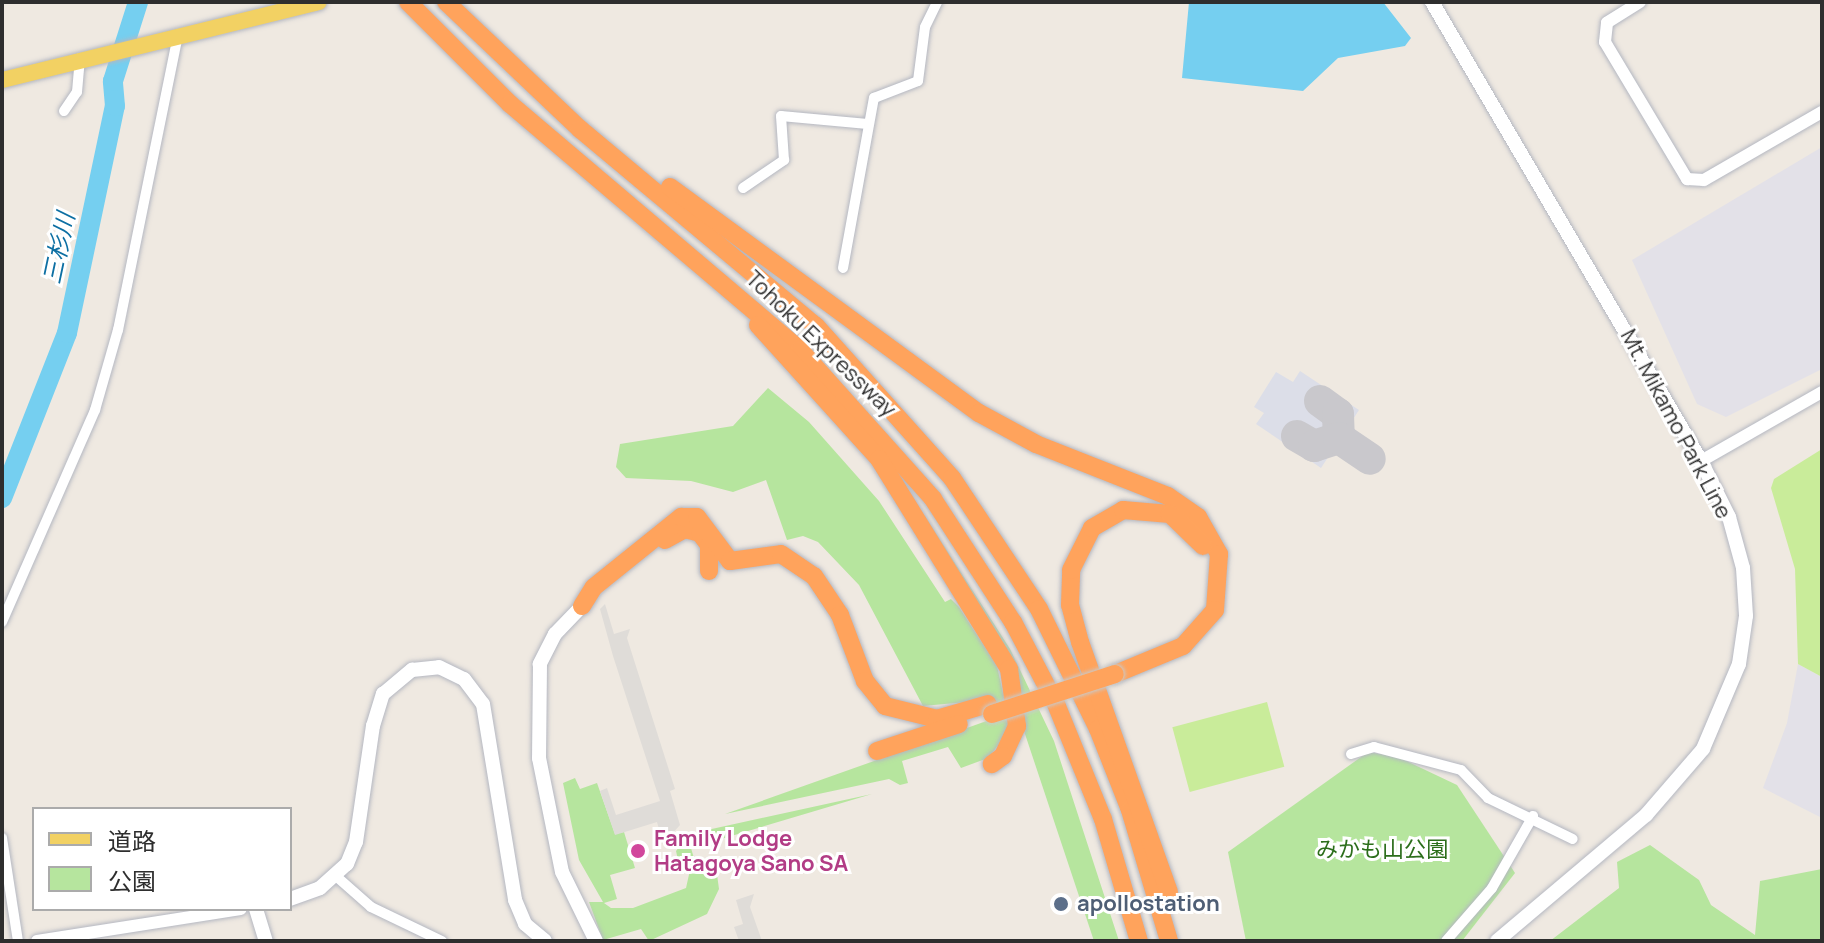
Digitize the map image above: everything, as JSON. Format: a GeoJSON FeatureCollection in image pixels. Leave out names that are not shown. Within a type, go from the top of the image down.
{"type":"FeatureCollection","features":[{"type":"Feature","properties":{"kind":"highway","name":"Tohoku Expressway"},"geometry":{"type":"LineString","coordinates":[[408,2],[510,104],[741,295],[894,451],[1013,622],[1085,771],[1139,941]]}},
{"type":"Feature","properties":{"kind":"highway","name":"Tohoku Expressway"},"geometry":{"type":"LineString","coordinates":[[446,2],[580,129],[816,326],[952,478],[1032,598],[1093,718],[1130,810],[1169,941]]}},
{"type":"Feature","properties":{"kind":"highway"},"geometry":{"type":"LineString","coordinates":[[580,129],[979,413],[1036,444],[1168,496],[1198,517],[1219,554],[1215,610],[1183,646],[990,709],[877,751]]}},
{"type":"Feature","properties":{"kind":"highway"},"geometry":{"type":"LineString","coordinates":[[741,295],[762,332],[848,420],[897,485],[1009,669],[1017,726],[992,764]]}},
{"type":"Feature","properties":{"kind":"highway"},"geometry":{"type":"LineString","coordinates":[[1113,669],[1171,641],[1205,603],[1210,577],[1200,539],[1159,510],[1123,510],[1097,523],[1077,550],[1070,605],[1159,855],[1172,902],[1169,941]]}},
{"type":"Feature","properties":{"kind":"highway"},"geometry":{"type":"LineString","coordinates":[[582,606],[594,587],[648,542],[681,517],[697,517],[730,561],[781,554],[814,576],[840,615],[865,681],[885,706],[937,719],[990,709]]}},
{"type":"Feature","properties":{"kind":"highway"},"geometry":{"type":"LineString","coordinates":[[582,606],[677,531],[692,530],[705,539],[709,571]]}},
{"type":"Feature","properties":{"kind":"main road"},"geometry":{"type":"LineString","coordinates":[[2,80],[319,2]]}},
{"type":"Feature","properties":{"kind":"main road","name":"Mt. Mikamo Park Line"},"geometry":{"type":"LineString","coordinates":[[1432,2],[1701,461],[1729,517],[1743,568],[1739,664],[1722,708],[1684,776],[1497,941]]}},
{"type":"Feature","properties":{"kind":"main road"},"geometry":{"type":"LineString","coordinates":[[582,606],[543,655],[537,714],[539,758],[562,872],[591,940]]}},
{"type":"Feature","properties":{"kind":"main road"},"geometry":{"type":"LineString","coordinates":[[292,898],[337,877],[356,842],[373,726],[383,694],[412,670],[453,671],[472,688],[488,719],[515,900],[525,924],[545,941]]}},
{"type":"Feature","properties":{"kind":"main road"},"geometry":{"type":"LineString","coordinates":[[257,911],[266,941]]}},
{"type":"Feature","properties":{"kind":"street"},"geometry":{"type":"LineString","coordinates":[[843,268],[874,98],[918,81],[925,27],[937,2]]}},
{"type":"Feature","properties":{"kind":"street"},"geometry":{"type":"LineString","coordinates":[[1640,2],[1607,23],[1605,42],[1687,179],[1704,180],[1822,112]]}},
{"type":"Feature","properties":{"kind":"street"},"geometry":{"type":"LineString","coordinates":[[2,622],[95,410],[118,330],[173,37]]}},
{"type":"Feature","properties":{"kind":"street"},"geometry":{"type":"LineString","coordinates":[[64,111],[77,92],[88,57]]}},
{"type":"Feature","properties":{"kind":"street"},"geometry":{"type":"LineString","coordinates":[[743,188],[784,160],[781,116],[868,124]]}},
{"type":"Feature","properties":{"kind":"street"},"geometry":{"type":"LineString","coordinates":[[1701,461],[1822,392]]}},
{"type":"Feature","properties":{"kind":"street"},"geometry":{"type":"LineString","coordinates":[[1351,754],[1374,747],[1461,770],[1488,798],[1533,816],[1573,839]]}},
{"type":"Feature","properties":{"kind":"street"},"geometry":{"type":"LineString","coordinates":[[1446,941],[1492,888],[1513,856],[1533,816]]}},
{"type":"Feature","properties":{"kind":"street"},"geometry":{"type":"LineString","coordinates":[[2,838],[18,941]]}},
{"type":"Feature","properties":{"kind":"street"},"geometry":{"type":"LineString","coordinates":[[337,877],[371,907],[442,941]]}},
{"type":"Feature","properties":{"kind":"street"},"geometry":{"type":"LineString","coordinates":[[37,941],[106,936],[231,911]]}},
{"type":"Feature","properties":{"kind":"shaded area"},"geometry":{"type":"Polygon","coordinates":[[[1822,147],[1822,369],[1726,417],[1697,404],[1632,260],[1822,147]]]}},
{"type":"Feature","properties":{"kind":"shaded area"},"geometry":{"type":"Polygon","coordinates":[[[1300,371],[1359,410],[1321,468],[1256,424],[1264,413],[1254,407],[1276,372],[1293,382],[1300,371]]]}},
{"type":"Feature","properties":{"kind":"shaded area"},"geometry":{"type":"Polygon","coordinates":[[[605,604],[614,634],[630,629],[627,638],[675,789],[670,791],[680,825],[663,844],[657,822],[615,835],[600,791],[607,788],[616,815],[660,801],[613,656],[600,609],[605,604]]]}},
{"type":"Feature","properties":{"kind":"shaded area"},"geometry":{"type":"Polygon","coordinates":[[[1798,664],[1822,677],[1822,818],[1763,788],[1787,723],[1798,664]]]}},
{"type":"Feature","properties":{"kind":"shaded area"},"geometry":{"type":"Polygon","coordinates":[[[754,894],[750,907],[762,941],[739,941],[734,927],[743,924],[736,900],[754,894]]]}},
{"type":"Feature","properties":{"kind":"green space"},"geometry":{"type":"Polygon","coordinates":[[[768,388],[809,422],[879,501],[945,602],[951,599],[959,607],[997,666],[1011,729],[988,758],[961,768],[948,747],[902,761],[908,783],[900,785],[889,779],[725,814],[995,718],[988,700],[923,706],[859,585],[818,542],[803,536],[787,540],[766,480],[733,492],[691,481],[626,478],[616,467],[620,444],[733,426],[768,388]]]}},
{"type":"Feature","properties":{"kind":"green space"},"geometry":{"type":"Polygon","coordinates":[[[1822,449],[1822,677],[1798,664],[1795,569],[1771,488],[1774,479],[1822,449]]]}},
{"type":"Feature","properties":{"kind":"green space"},"geometry":{"type":"Polygon","coordinates":[[[923,513],[1010,649],[1054,741],[1119,941],[1094,941],[1024,731],[1019,681],[923,513]]]}},
{"type":"Feature","properties":{"kind":"green space"},"geometry":{"type":"Polygon","coordinates":[[[1267,702],[1284,767],[1190,792],[1172,727],[1267,702]]]}},
{"type":"Feature","properties":{"kind":"green space","name":"みかも山公園"},"geometry":{"type":"Polygon","coordinates":[[[1368,752],[1398,757],[1457,785],[1515,873],[1462,941],[1246,941],[1228,852],[1368,752]]]}},
{"type":"Feature","properties":{"kind":"green space"},"geometry":{"type":"Polygon","coordinates":[[[575,778],[580,789],[597,783],[615,834],[624,832],[635,868],[610,875],[617,899],[604,903],[611,908],[633,908],[686,888],[690,870],[681,873],[676,851],[689,834],[872,794],[691,848],[696,865],[715,860],[719,889],[707,914],[649,941],[641,929],[603,940],[589,902],[603,902],[579,860],[563,783],[575,778]]]}},
{"type":"Feature","properties":{"kind":"green space"},"geometry":{"type":"Polygon","coordinates":[[[1650,845],[1699,880],[1711,905],[1755,935],[1760,881],[1822,869],[1822,941],[1550,941],[1619,888],[1617,862],[1650,845]]]}},
{"type":"Feature","properties":{"kind":"water"},"geometry":{"type":"Polygon","coordinates":[[[1189,2],[1383,2],[1411,38],[1405,46],[1338,58],[1303,91],[1182,78],[1189,2]]]}},
{"type":"Feature","properties":{"kind":"waterway","name":"三杉川"},"geometry":{"type":"LineString","coordinates":[[2,498],[67,333],[115,106],[113,81],[138,2]]}},
{"type":"Feature","properties":{"kind":"taxiway"},"geometry":{"type":"LineString","coordinates":[[1320,401],[1338,414],[1339,438]]}},
{"type":"Feature","properties":{"kind":"taxiway"},"geometry":{"type":"LineString","coordinates":[[1297,436],[1314,446],[1339,438],[1370,459]]}},
{"type":"Feature","properties":{"kind":"place","name":"Family Lodge Hatagoya Sano SA"},"geometry":{"type":"Point","coordinates":[638,851]}},
{"type":"Feature","properties":{"kind":"place","name":"apollostation"},"geometry":{"type":"Point","coordinates":[1061,904]}}]}
